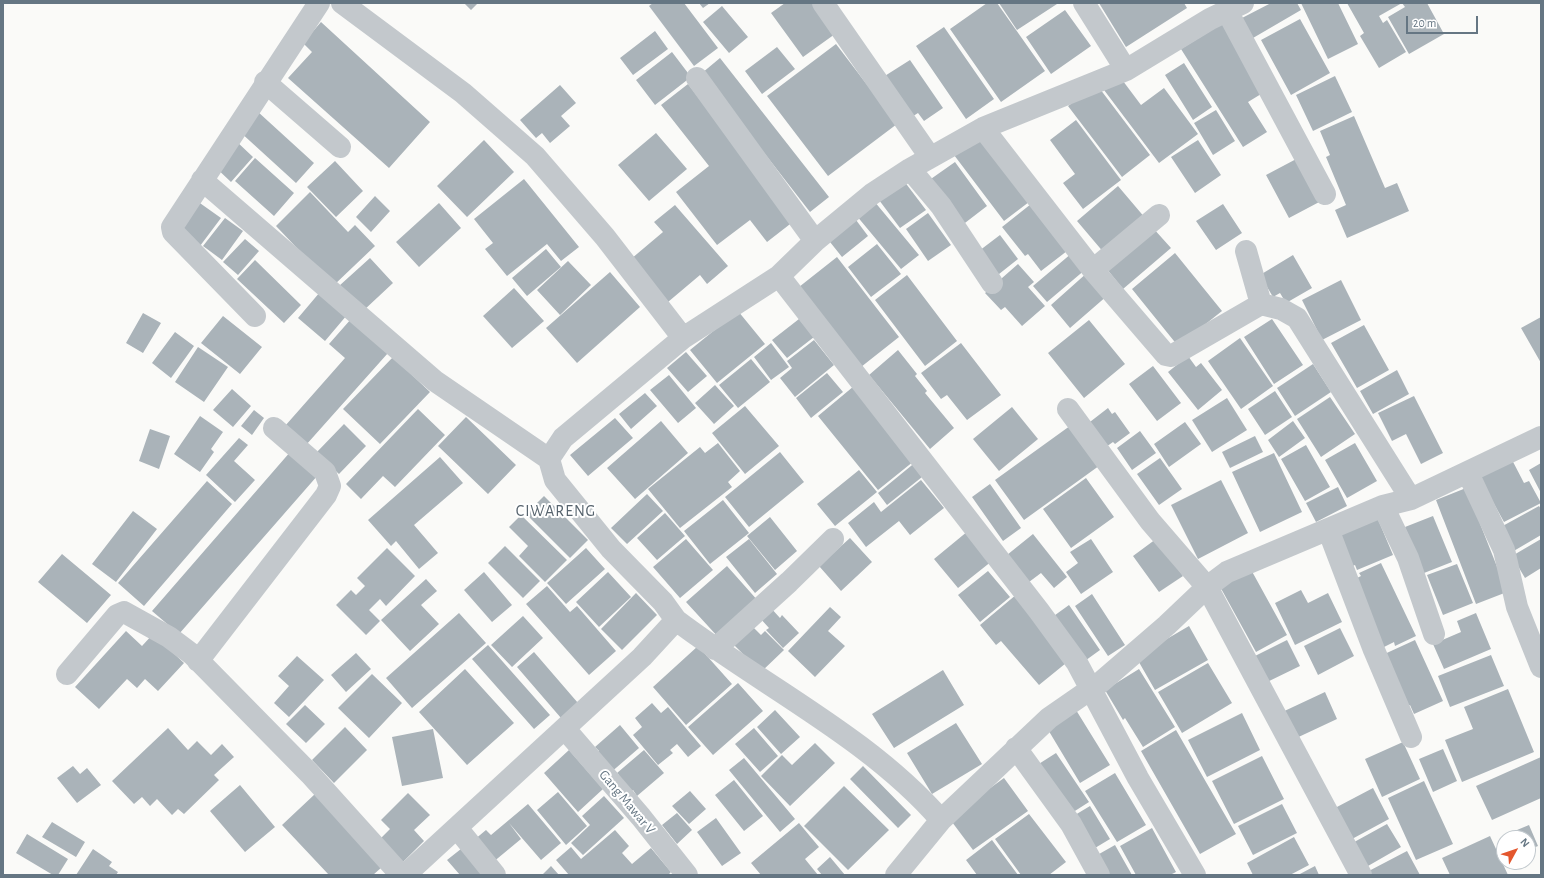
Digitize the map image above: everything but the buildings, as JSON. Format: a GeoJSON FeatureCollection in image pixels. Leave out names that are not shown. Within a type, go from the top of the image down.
{"type":"FeatureCollection","features":[{"type":"Feature","properties":{"kind":"street"},"geometry":{"type":"LineString","coordinates":[[255,316],[173,232],[172,227],[265,82],[318,3]]}},
{"type":"Feature","properties":{"kind":"street"},"geometry":{"type":"LineString","coordinates":[[342,3],[463,93],[535,156],[605,237],[683,338]]}},
{"type":"Feature","properties":{"kind":"street"},"geometry":{"type":"LineString","coordinates":[[823,3],[930,157]]}},
{"type":"Feature","properties":{"kind":"street"},"geometry":{"type":"LineString","coordinates":[[1084,3],[1126,70]]}},
{"type":"Feature","properties":{"kind":"street"},"geometry":{"type":"LineString","coordinates":[[549,459],[563,438],[683,338],[779,276],[815,241],[872,194],[930,157],[983,128],[1126,70],[1221,9],[1325,194]]}},
{"type":"Feature","properties":{"kind":"street"},"geometry":{"type":"LineString","coordinates":[[697,78],[815,241]]}},
{"type":"Feature","properties":{"kind":"street"},"geometry":{"type":"LineString","coordinates":[[265,82],[340,147]]}},
{"type":"Feature","properties":{"kind":"street"},"geometry":{"type":"LineString","coordinates":[[983,128],[1094,270],[1166,355],[1171,356],[1261,304],[1281,309],[1297,318],[1411,499]]}},
{"type":"Feature","properties":{"kind":"street"},"geometry":{"type":"LineString","coordinates":[[910,169],[941,206],[992,283]]}},
{"type":"Feature","properties":{"kind":"street"},"geometry":{"type":"LineString","coordinates":[[202,180],[435,381],[549,459],[555,480],[611,549],[663,602],[676,620],[715,649],[804,708],[881,762],[926,803],[941,820]]}},
{"type":"Feature","properties":{"kind":"street"},"geometry":{"type":"LineString","coordinates":[[1094,270],[1160,214]]}},
{"type":"Feature","properties":{"kind":"street"},"geometry":{"type":"LineString","coordinates":[[1246,251],[1261,304]]}},
{"type":"Feature","properties":{"kind":"street"},"geometry":{"type":"LineString","coordinates":[[779,276],[1039,612],[1077,664],[1138,778],[1195,875]]}},
{"type":"Feature","properties":{"kind":"street"},"geometry":{"type":"LineString","coordinates":[[1068,409],[1150,521],[1207,587],[1361,875]]}},
{"type":"Feature","properties":{"kind":"street"},"geometry":{"type":"LineString","coordinates":[[198,661],[326,495],[330,486],[324,472],[274,428]]}},
{"type":"Feature","properties":{"kind":"street"},"geometry":{"type":"LineString","coordinates":[[896,875],[941,820],[1016,748],[1049,718],[1090,688],[1101,682],[1167,626],[1207,587],[1227,572],[1383,506],[1411,499],[1541,437]]}},
{"type":"Feature","properties":{"kind":"street"},"geometry":{"type":"LineString","coordinates":[[1468,473],[1504,550],[1517,608],[1541,667]]}},
{"type":"Feature","properties":{"kind":"street"},"geometry":{"type":"LineString","coordinates":[[1383,506],[1408,558],[1434,634]]}},
{"type":"Feature","properties":{"kind":"street"},"geometry":{"type":"LineString","coordinates":[[1328,530],[1374,650],[1411,737]]}},
{"type":"Feature","properties":{"kind":"street"},"geometry":{"type":"LineString","coordinates":[[715,649],[789,582],[833,539]]}},
{"type":"Feature","properties":{"kind":"street"},"geometry":{"type":"LineString","coordinates":[[67,674],[116,616],[124,612],[169,637],[198,661],[310,774],[401,875]]}},
{"type":"Feature","properties":{"kind":"street"},"geometry":{"type":"LineString","coordinates":[[405,875],[642,657],[676,620]]}},
{"type":"Feature","properties":{"kind":"street","name":"Gang Mawar V"},"geometry":{"type":"LineString","coordinates":[[565,729],[641,817],[687,875]]}},
{"type":"Feature","properties":{"kind":"street"},"geometry":{"type":"LineString","coordinates":[[1016,748],[1071,824],[1099,875]]}},
{"type":"Feature","properties":{"kind":"street"},"geometry":{"type":"LineString","coordinates":[[457,828],[495,875]]}},
{"type":"Feature","properties":{"kind":"district","name":"CIWARENG"},"geometry":{"type":"Point","coordinates":[556,511]}}]}
